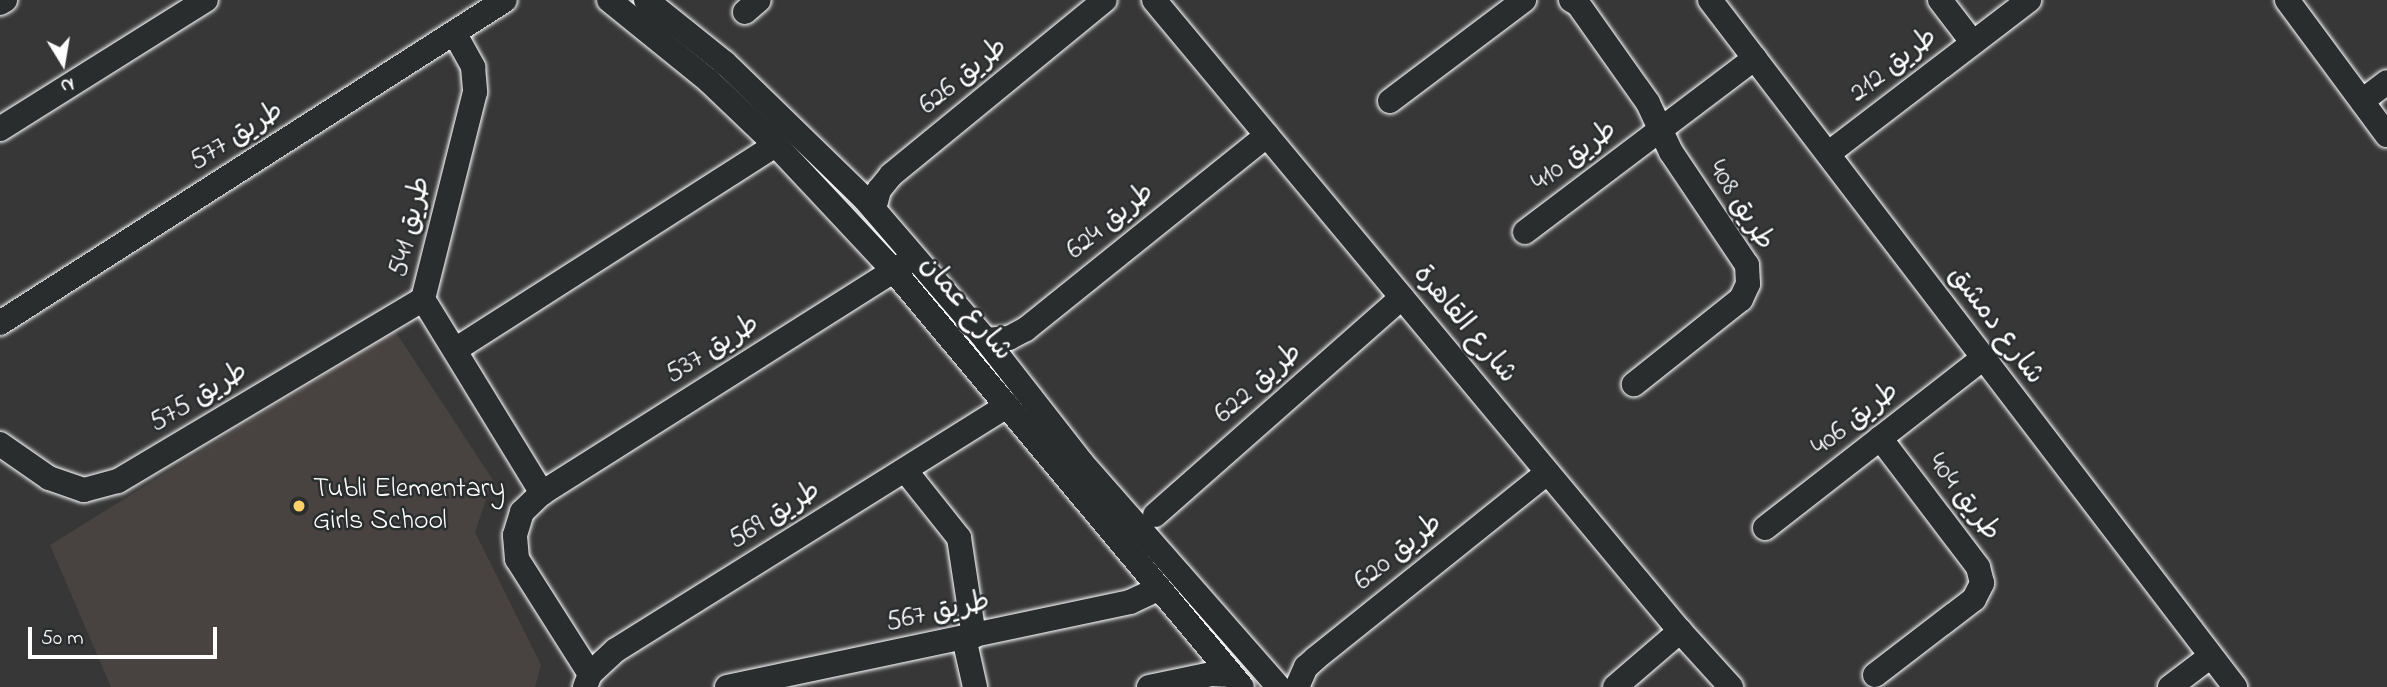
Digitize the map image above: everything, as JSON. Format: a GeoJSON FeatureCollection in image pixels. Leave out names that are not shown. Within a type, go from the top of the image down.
{"type":"FeatureCollection","features":[{"type":"Feature","properties":{"kind":"street"},"geometry":{"type":"LineString","coordinates":[[0,3],[5,0]]}},
{"type":"Feature","properties":{"kind":"street"},"geometry":{"type":"LineString","coordinates":[[0,129],[206,0]]}},
{"type":"Feature","properties":{"kind":"street","name":"طريق 577"},"geometry":{"type":"LineString","coordinates":[[0,323],[505,0]]}},
{"type":"Feature","properties":{"kind":"street","name":"شارع عمان"},"geometry":{"type":"LineString","coordinates":[[609,0],[700,74],[776,145],[894,271],[1237,681]]}},
{"type":"Feature","properties":{"kind":"street","name":"شارع عمان"},"geometry":{"type":"LineString","coordinates":[[646,0],[725,63],[798,131],[874,209],[986,340],[1082,463],[1279,687]]}},
{"type":"Feature","properties":{"kind":"street","name":"طريق 626"},"geometry":{"type":"LineString","coordinates":[[874,209],[878,190],[891,175],[1105,0]]}},
{"type":"Feature","properties":{"kind":"street","name":"شارع القاهرة"},"geometry":{"type":"LineString","coordinates":[[1154,0],[1680,631],[1731,687]]}},
{"type":"Feature","properties":{"kind":"street"},"geometry":{"type":"LineString","coordinates":[[1390,101],[1524,0]]}},
{"type":"Feature","properties":{"kind":"street","name":"طريق 408"},"geometry":{"type":"LineString","coordinates":[[1571,0],[1578,4],[1640,91],[1677,162],[1747,265],[1748,284],[1735,305],[1634,384]]}},
{"type":"Feature","properties":{"kind":"street","name":"شارع دمشق"},"geometry":{"type":"LineString","coordinates":[[1710,0],[2235,687]]}},
{"type":"Feature","properties":{"kind":"street"},"geometry":{"type":"LineString","coordinates":[[1940,0],[1973,43]]}},
{"type":"Feature","properties":{"kind":"street","name":"طريق 212"},"geometry":{"type":"LineString","coordinates":[[1829,153],[2029,0]]}},
{"type":"Feature","properties":{"kind":"street"},"geometry":{"type":"LineString","coordinates":[[2287,0],[2387,135]]}},
{"type":"Feature","properties":{"kind":"street","name":"طريق 541"},"geometry":{"type":"LineString","coordinates":[[455,34],[469,55],[475,92],[424,299],[542,493]]}},
{"type":"Feature","properties":{"kind":"street"},"geometry":{"type":"LineString","coordinates":[[1660,130],[1755,58]]}},
{"type":"Feature","properties":{"kind":"street"},"geometry":{"type":"LineString","coordinates":[[2362,101],[2387,82]]}},
{"type":"Feature","properties":{"kind":"street","name":"طريق 410"},"geometry":{"type":"LineString","coordinates":[[1525,232],[1660,130]]}},
{"type":"Feature","properties":{"kind":"street","name":"طريق 624"},"geometry":{"type":"LineString","coordinates":[[986,340],[1009,338],[1026,329],[1266,135]]}},
{"type":"Feature","properties":{"kind":"street"},"geometry":{"type":"LineString","coordinates":[[455,350],[776,145]]}},
{"type":"Feature","properties":{"kind":"street","name":"طريق 537"},"geometry":{"type":"LineString","coordinates":[[588,680],[517,559],[517,523],[522,512],[542,493],[915,256]]}},
{"type":"Feature","properties":{"kind":"street","name":"طريق 622"},"geometry":{"type":"LineString","coordinates":[[1155,515],[1402,297]]}},
{"type":"Feature","properties":{"kind":"street","name":"طريق 575"},"geometry":{"type":"LineString","coordinates":[[0,444],[49,478],[84,490],[118,481],[424,299]]}},
{"type":"Feature","properties":{"kind":"street","name":"طريق 406"},"geometry":{"type":"LineString","coordinates":[[1765,528],[1982,359]]}},
{"type":"Feature","properties":{"kind":"street","name":"طريق 569"},"geometry":{"type":"LineString","coordinates":[[588,680],[616,650],[1007,406]]}},
{"type":"Feature","properties":{"kind":"street","name":"طريق 404"},"geometry":{"type":"LineString","coordinates":[[1875,675],[1974,599],[1982,583],[1978,566],[1880,438]]}},
{"type":"Feature","properties":{"kind":"street"},"geometry":{"type":"LineString","coordinates":[[905,470],[959,538],[975,687]]}},
{"type":"Feature","properties":{"kind":"street","name":"طريق 620"},"geometry":{"type":"LineString","coordinates":[[1297,687],[1306,667],[1316,658],[1547,472]]}},
{"type":"Feature","properties":{"kind":"street","name":"طريق 567"},"geometry":{"type":"LineString","coordinates":[[727,687],[1130,602],[1158,589]]}},
{"type":"Feature","properties":{"kind":"street"},"geometry":{"type":"LineString","coordinates":[[1615,687],[1680,631]]}},
{"type":"Feature","properties":{"kind":"street"},"geometry":{"type":"LineString","coordinates":[[2170,687],[2211,656]]}},
{"type":"Feature","properties":{"kind":"street"},"geometry":{"type":"LineString","coordinates":[[1149,687],[1212,674],[1237,681]]}},
{"type":"Feature","properties":{"kind":"shaded area","name":"Tubli Elementary Girls School"},"geometry":{"type":"Polygon","coordinates":[[[395,331],[493,480],[475,532],[541,665],[535,687],[111,687],[50,545],[395,331]]]}},
{"type":"Feature","properties":{"kind":"place","name":"Tubli Elementary Girls School"},"geometry":{"type":"Point","coordinates":[299,506]}}]}
